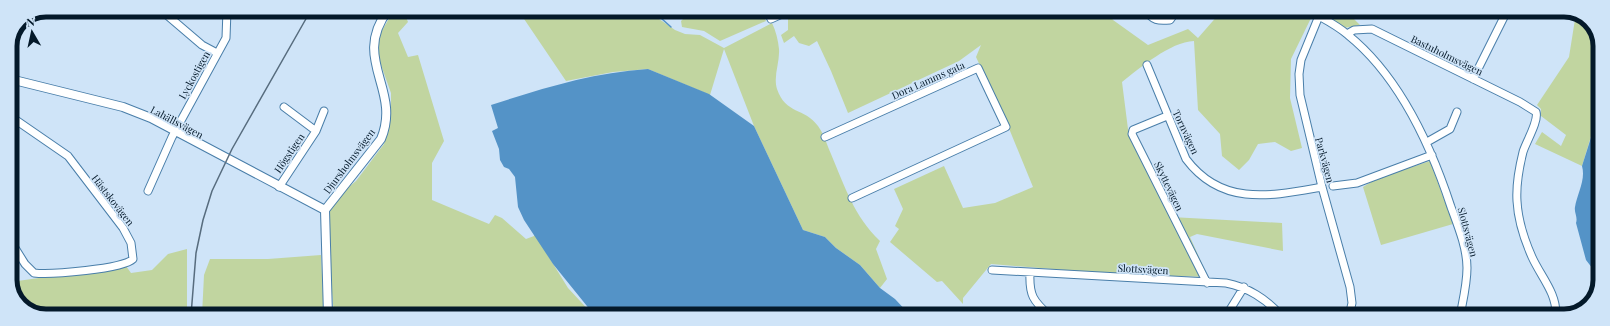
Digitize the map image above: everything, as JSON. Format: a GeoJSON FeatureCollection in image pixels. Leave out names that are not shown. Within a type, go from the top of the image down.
{"type":"FeatureCollection","features":[{"type":"Feature","properties":{"kind":"street"},"geometry":{"type":"LineString","coordinates":[[169,17],[202,45],[217,53]]}},
{"type":"Feature","properties":{"kind":"street","name":"Lyckostigen"},"geometry":{"type":"LineString","coordinates":[[148,191],[175,131],[226,38],[227,17]]}},
{"type":"Feature","properties":{"kind":"street","name":"Djursholmsvägen"},"geometry":{"type":"LineString","coordinates":[[325,210],[381,139],[386,126],[386,101],[374,60],[374,40],[384,17]]}},
{"type":"Feature","properties":{"kind":"street"},"geometry":{"type":"LineString","coordinates":[[770,17],[771,20],[777,17]]}},
{"type":"Feature","properties":{"kind":"street"},"geometry":{"type":"LineString","coordinates":[[1151,17],[1152,19],[1161,21],[1170,20],[1172,17]]}},
{"type":"Feature","properties":{"kind":"street","name":"Parkvägen"},"geometry":{"type":"LineString","coordinates":[[1318,17],[1303,54],[1299,82],[1302,111],[1350,287],[1352,303],[1351,309]]}},
{"type":"Feature","properties":{"kind":"street","name":"Slottsvägen"},"geometry":{"type":"LineString","coordinates":[[1325,17],[1347,34],[1371,57],[1381,70],[1426,142],[1461,235],[1466,259],[1466,285],[1461,309]]}},
{"type":"Feature","properties":{"kind":"street"},"geometry":{"type":"LineString","coordinates":[[1473,79],[1504,17]]}},
{"type":"Feature","properties":{"kind":"street","name":"Bastuholmsvägen"},"geometry":{"type":"LineString","coordinates":[[1347,34],[1354,30],[1372,29],[1520,102],[1536,112],[1537,119],[1526,142],[1519,168],[1517,202],[1524,237],[1533,259],[1555,300],[1556,309]]}},
{"type":"Feature","properties":{"kind":"street","name":"Tornvägen"},"geometry":{"type":"LineString","coordinates":[[1147,65],[1186,159],[1199,174],[1220,188],[1250,196],[1322,187]]}},
{"type":"Feature","properties":{"kind":"street","name":"Dora Lamms gata"},"geometry":{"type":"LineString","coordinates":[[825,137],[978,68],[1006,127],[852,198]]}},
{"type":"Feature","properties":{"kind":"street","name":"Lahällsvägen"},"geometry":{"type":"LineString","coordinates":[[17,81],[123,107],[151,118],[325,210]]}},
{"type":"Feature","properties":{"kind":"street","name":"Högstigen"},"geometry":{"type":"LineString","coordinates":[[284,108],[316,131]]}},
{"type":"Feature","properties":{"kind":"street","name":"Högstigen"},"geometry":{"type":"LineString","coordinates":[[279,186],[316,131],[324,111]]}},
{"type":"Feature","properties":{"kind":"street"},"geometry":{"type":"LineString","coordinates":[[1426,142],[1450,129],[1457,112]]}},
{"type":"Feature","properties":{"kind":"street","name":"Skyttevägen"},"geometry":{"type":"LineString","coordinates":[[1167,116],[1133,130],[1132,134],[1208,282]]}},
{"type":"Feature","properties":{"kind":"street","name":"Hästskovägen"},"geometry":{"type":"LineString","coordinates":[[17,121],[68,156],[124,228],[131,243],[133,259],[129,263],[109,267],[34,274],[25,264],[17,251]]}},
{"type":"Feature","properties":{"kind":"street"},"geometry":{"type":"LineString","coordinates":[[1333,186],[1357,184],[1432,155]]}},
{"type":"Feature","properties":{"kind":"street"},"geometry":{"type":"LineString","coordinates":[[325,210],[328,309]]}},
{"type":"Feature","properties":{"kind":"street","name":"Slottsvägen"},"geometry":{"type":"LineString","coordinates":[[992,270],[1226,283],[1244,287],[1274,309]]}},
{"type":"Feature","properties":{"kind":"street"},"geometry":{"type":"LineString","coordinates":[[1030,273],[1029,285],[1034,300],[1043,309]]}},
{"type":"Feature","properties":{"kind":"street"},"geometry":{"type":"LineString","coordinates":[[1230,309],[1244,287]]}},
{"type":"Feature","properties":{"kind":"green space"},"geometry":{"type":"Polygon","coordinates":[[[390,17],[406,17],[408,22],[398,33],[408,57],[418,55],[444,141],[432,163],[432,200],[489,224],[495,215],[502,218],[526,239],[534,236],[534,233],[568,288],[588,309],[333,309],[326,224],[331,206],[344,191],[356,181],[384,144],[391,118],[391,93],[376,51],[377,39],[390,17]]]}},
{"type":"Feature","properties":{"kind":"green space"},"geometry":{"type":"Polygon","coordinates":[[[523,17],[656,17],[675,30],[685,34],[700,35],[724,48],[772,23],[777,36],[779,49],[776,74],[777,89],[785,103],[813,120],[820,129],[851,200],[863,222],[880,241],[876,249],[887,279],[880,288],[860,265],[836,248],[825,237],[803,230],[754,126],[724,49],[710,95],[648,69],[613,72],[566,81],[523,17]]]}},
{"type":"Feature","properties":{"kind":"green space"},"geometry":{"type":"Polygon","coordinates":[[[685,17],[764,17],[766,21],[720,41],[704,31],[682,27],[681,21],[685,17]]]}},
{"type":"Feature","properties":{"kind":"green space"},"geometry":{"type":"Polygon","coordinates":[[[788,17],[1111,17],[1148,45],[1188,29],[1198,38],[1216,17],[1312,17],[1291,59],[1290,98],[1302,148],[1291,151],[1275,142],[1258,144],[1249,160],[1239,170],[1222,156],[1220,134],[1198,110],[1194,41],[1185,42],[1165,51],[1146,63],[1122,82],[1128,129],[1171,217],[1282,223],[1283,251],[1197,234],[1190,237],[1208,277],[1113,274],[991,264],[963,298],[963,304],[942,281],[937,282],[890,242],[899,229],[895,226],[903,209],[894,189],[944,166],[963,208],[995,203],[1033,187],[1008,126],[976,57],[981,45],[959,61],[848,113],[817,41],[809,46],[799,43],[794,36],[784,43],[781,35],[788,30],[788,17]]]}},
{"type":"Feature","properties":{"kind":"green space"},"geometry":{"type":"Polygon","coordinates":[[[1328,17],[1352,17],[1360,25],[1344,28],[1328,17]]]}},
{"type":"Feature","properties":{"kind":"green space"},"geometry":{"type":"Polygon","coordinates":[[[1575,20],[1586,27],[1591,35],[1593,44],[1593,133],[1582,166],[1535,144],[1542,132],[1561,146],[1566,135],[1541,116],[1541,109],[1537,105],[1569,57],[1575,20]]]}},
{"type":"Feature","properties":{"kind":"green space"},"geometry":{"type":"Polygon","coordinates":[[[1430,161],[1453,224],[1381,245],[1363,187],[1376,179],[1430,161]]]}},
{"type":"Feature","properties":{"kind":"green space"},"geometry":{"type":"Polygon","coordinates":[[[187,249],[187,309],[46,309],[35,307],[28,303],[19,291],[17,282],[126,266],[131,273],[152,270],[168,254],[187,249]]]}},
{"type":"Feature","properties":{"kind":"green space"},"geometry":{"type":"Polygon","coordinates":[[[321,255],[324,309],[202,309],[204,275],[210,259],[268,259],[321,255]]]}},
{"type":"Feature","properties":{"kind":"water"},"geometry":{"type":"Polygon","coordinates":[[[648,69],[709,94],[754,126],[803,230],[825,237],[836,248],[860,265],[880,288],[895,299],[904,309],[589,309],[553,264],[524,220],[518,207],[515,177],[509,169],[504,167],[500,160],[499,149],[492,131],[498,128],[491,105],[568,82],[627,71],[648,69]]]}},
{"type":"Feature","properties":{"kind":"water"},"geometry":{"type":"Polygon","coordinates":[[[1593,131],[1593,269],[1586,260],[1576,223],[1577,219],[1575,209],[1583,176],[1582,166],[1593,131]]]}},
{"type":"Feature","properties":{"kind":"waterway"},"geometry":{"type":"LineString","coordinates":[[660,17],[671,27]]}},
{"type":"Feature","properties":{"kind":"railway"},"geometry":{"type":"LineString","coordinates":[[191,309],[196,253],[203,220],[212,191],[232,149],[307,17]]}}]}
